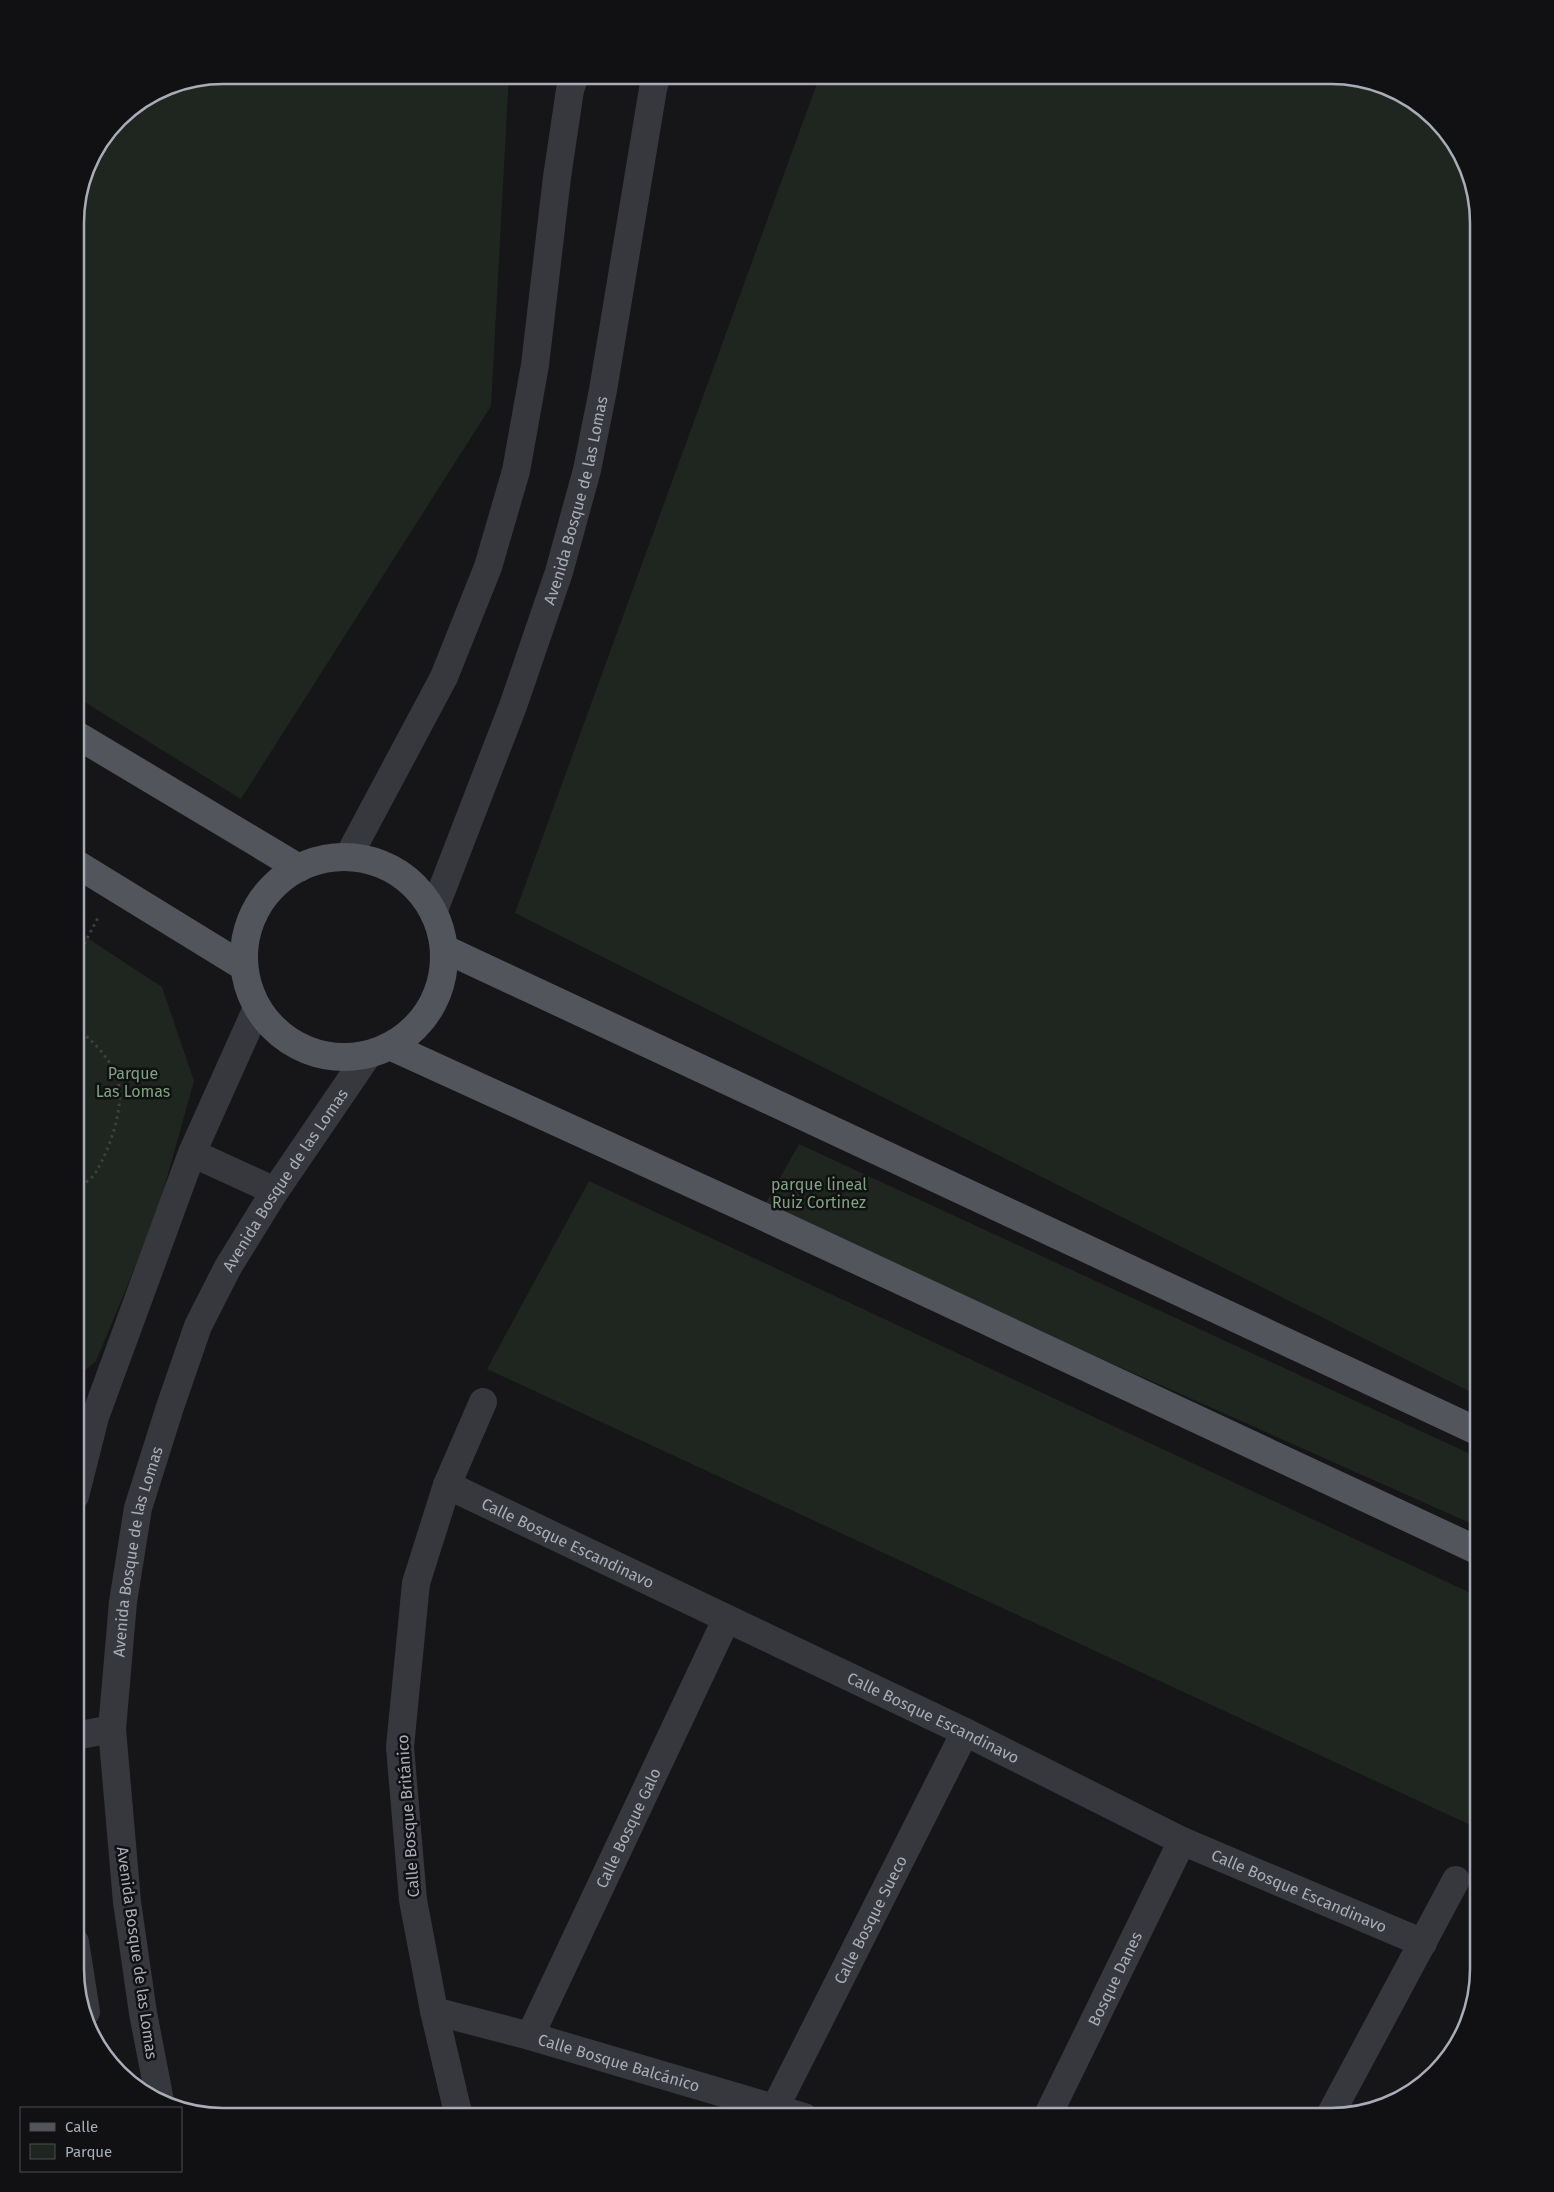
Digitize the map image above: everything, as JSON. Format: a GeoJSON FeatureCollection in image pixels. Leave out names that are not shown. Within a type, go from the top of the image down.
{"type":"FeatureCollection","features":[{"type":"Feature","properties":{"kind":"main road"},"geometry":{"type":"LineString","coordinates":[[84,739],[299,868]]}},
{"type":"Feature","properties":{"kind":"main road"},"geometry":{"type":"LineString","coordinates":[[348,856],[382,864],[412,882],[434,910],[446,950],[442,985],[431,1010],[379,1051],[335,1058],[304,1050],[277,1033],[257,1008],[241,965],[249,923],[263,897],[284,877],[299,868],[328,858],[348,856]]}},
{"type":"Feature","properties":{"kind":"main road"},"geometry":{"type":"LineString","coordinates":[[84,869],[241,965]]}},
{"type":"Feature","properties":{"kind":"main road"},"geometry":{"type":"LineString","coordinates":[[446,950],[1470,1428]]}},
{"type":"Feature","properties":{"kind":"main road"},"geometry":{"type":"LineString","coordinates":[[379,1051],[768,1219],[1470,1547]]}},
{"type":"Feature","properties":{"kind":"street"},"geometry":{"type":"LineString","coordinates":[[348,856],[444,677],[488,567],[516,471],[535,365],[557,177],[572,84]]}},
{"type":"Feature","properties":{"kind":"street","name":"Avenida Bosque de las Lomas"},"geometry":{"type":"LineString","coordinates":[[434,910],[516,697],[559,572],[584,480],[603,390],[654,84]]}},
{"type":"Feature","properties":{"kind":"street"},"geometry":{"type":"LineString","coordinates":[[84,1460],[95,1417],[192,1153],[257,1008]]}},
{"type":"Feature","properties":{"kind":"street","name":"Avenida Bosque de las Lomas"},"geometry":{"type":"LineString","coordinates":[[159,2093],[127,1902],[112,1729],[123,1602],[138,1508],[198,1326],[228,1267],[275,1191],[379,1051]]}},
{"type":"Feature","properties":{"kind":"street"},"geometry":{"type":"LineString","coordinates":[[192,1153],[275,1191]]}},
{"type":"Feature","properties":{"kind":"street","name":"Calle Bosque Británico"},"geometry":{"type":"LineString","coordinates":[[457,2108],[434,2011],[413,1900],[400,1746],[416,1583],[446,1485],[483,1402]]}},
{"type":"Feature","properties":{"kind":"street","name":"Calle Bosque Escandinavo"},"geometry":{"type":"LineString","coordinates":[[446,1485],[726,1620],[965,1732],[1182,1841],[1423,1943]]}},
{"type":"Feature","properties":{"kind":"street","name":"Calle Bosque Galo"},"geometry":{"type":"LineString","coordinates":[[530,2036],[726,1620]]}},
{"type":"Feature","properties":{"kind":"street"},"geometry":{"type":"LineString","coordinates":[[84,1734],[112,1729]]}},
{"type":"Feature","properties":{"kind":"street","name":"Calle Bosque Sueco"},"geometry":{"type":"LineString","coordinates":[[775,2108],[965,1732]]}},
{"type":"Feature","properties":{"kind":"street","name":"Bosque Danes"},"geometry":{"type":"LineString","coordinates":[[1051,2108],[1182,1841]]}},
{"type":"Feature","properties":{"kind":"street"},"geometry":{"type":"LineString","coordinates":[[1333,2108],[1456,1880]]}},
{"type":"Feature","properties":{"kind":"street","name":"Calle Bosque Balcánico"},"geometry":{"type":"LineString","coordinates":[[434,2011],[530,2036],[775,2108]]}},
{"type":"Feature","properties":{"kind":"path"},"geometry":{"type":"LineString","coordinates":[[84,944],[114,887]]}},
{"type":"Feature","properties":{"kind":"path"},"geometry":{"type":"LineString","coordinates":[[84,1037],[102,1052],[116,1076],[120,1103],[114,1130],[95,1174],[84,1182]]}},
{"type":"Feature","properties":{"kind":"green space"},"geometry":{"type":"Polygon","coordinates":[[[213,84],[509,84],[491,406],[241,799],[84,702],[84,213],[88,187],[94,169],[112,138],[131,118],[145,107],[169,94],[195,86],[213,84]]]}},
{"type":"Feature","properties":{"kind":"green space"},"geometry":{"type":"Polygon","coordinates":[[[817,84],[1341,84],[1359,86],[1393,98],[1416,112],[1442,138],[1460,169],[1466,187],[1470,222],[1470,1391],[515,913],[817,84]]]}},
{"type":"Feature","properties":{"kind":"green space","name":"Parque Las Lomas"},"geometry":{"type":"Polygon","coordinates":[[[84,936],[162,987],[194,1081],[156,1217],[96,1361],[84,1371],[84,936]]]}},
{"type":"Feature","properties":{"kind":"green space","name":"parque lineal Ruiz Cortinez"},"geometry":{"type":"Polygon","coordinates":[[[799,1144],[1470,1454],[1470,1523],[763,1208],[799,1144]]]}},
{"type":"Feature","properties":{"kind":"green space"},"geometry":{"type":"Polygon","coordinates":[[[589,1181],[1470,1593],[1470,1825],[487,1369],[589,1181]]]}}]}
